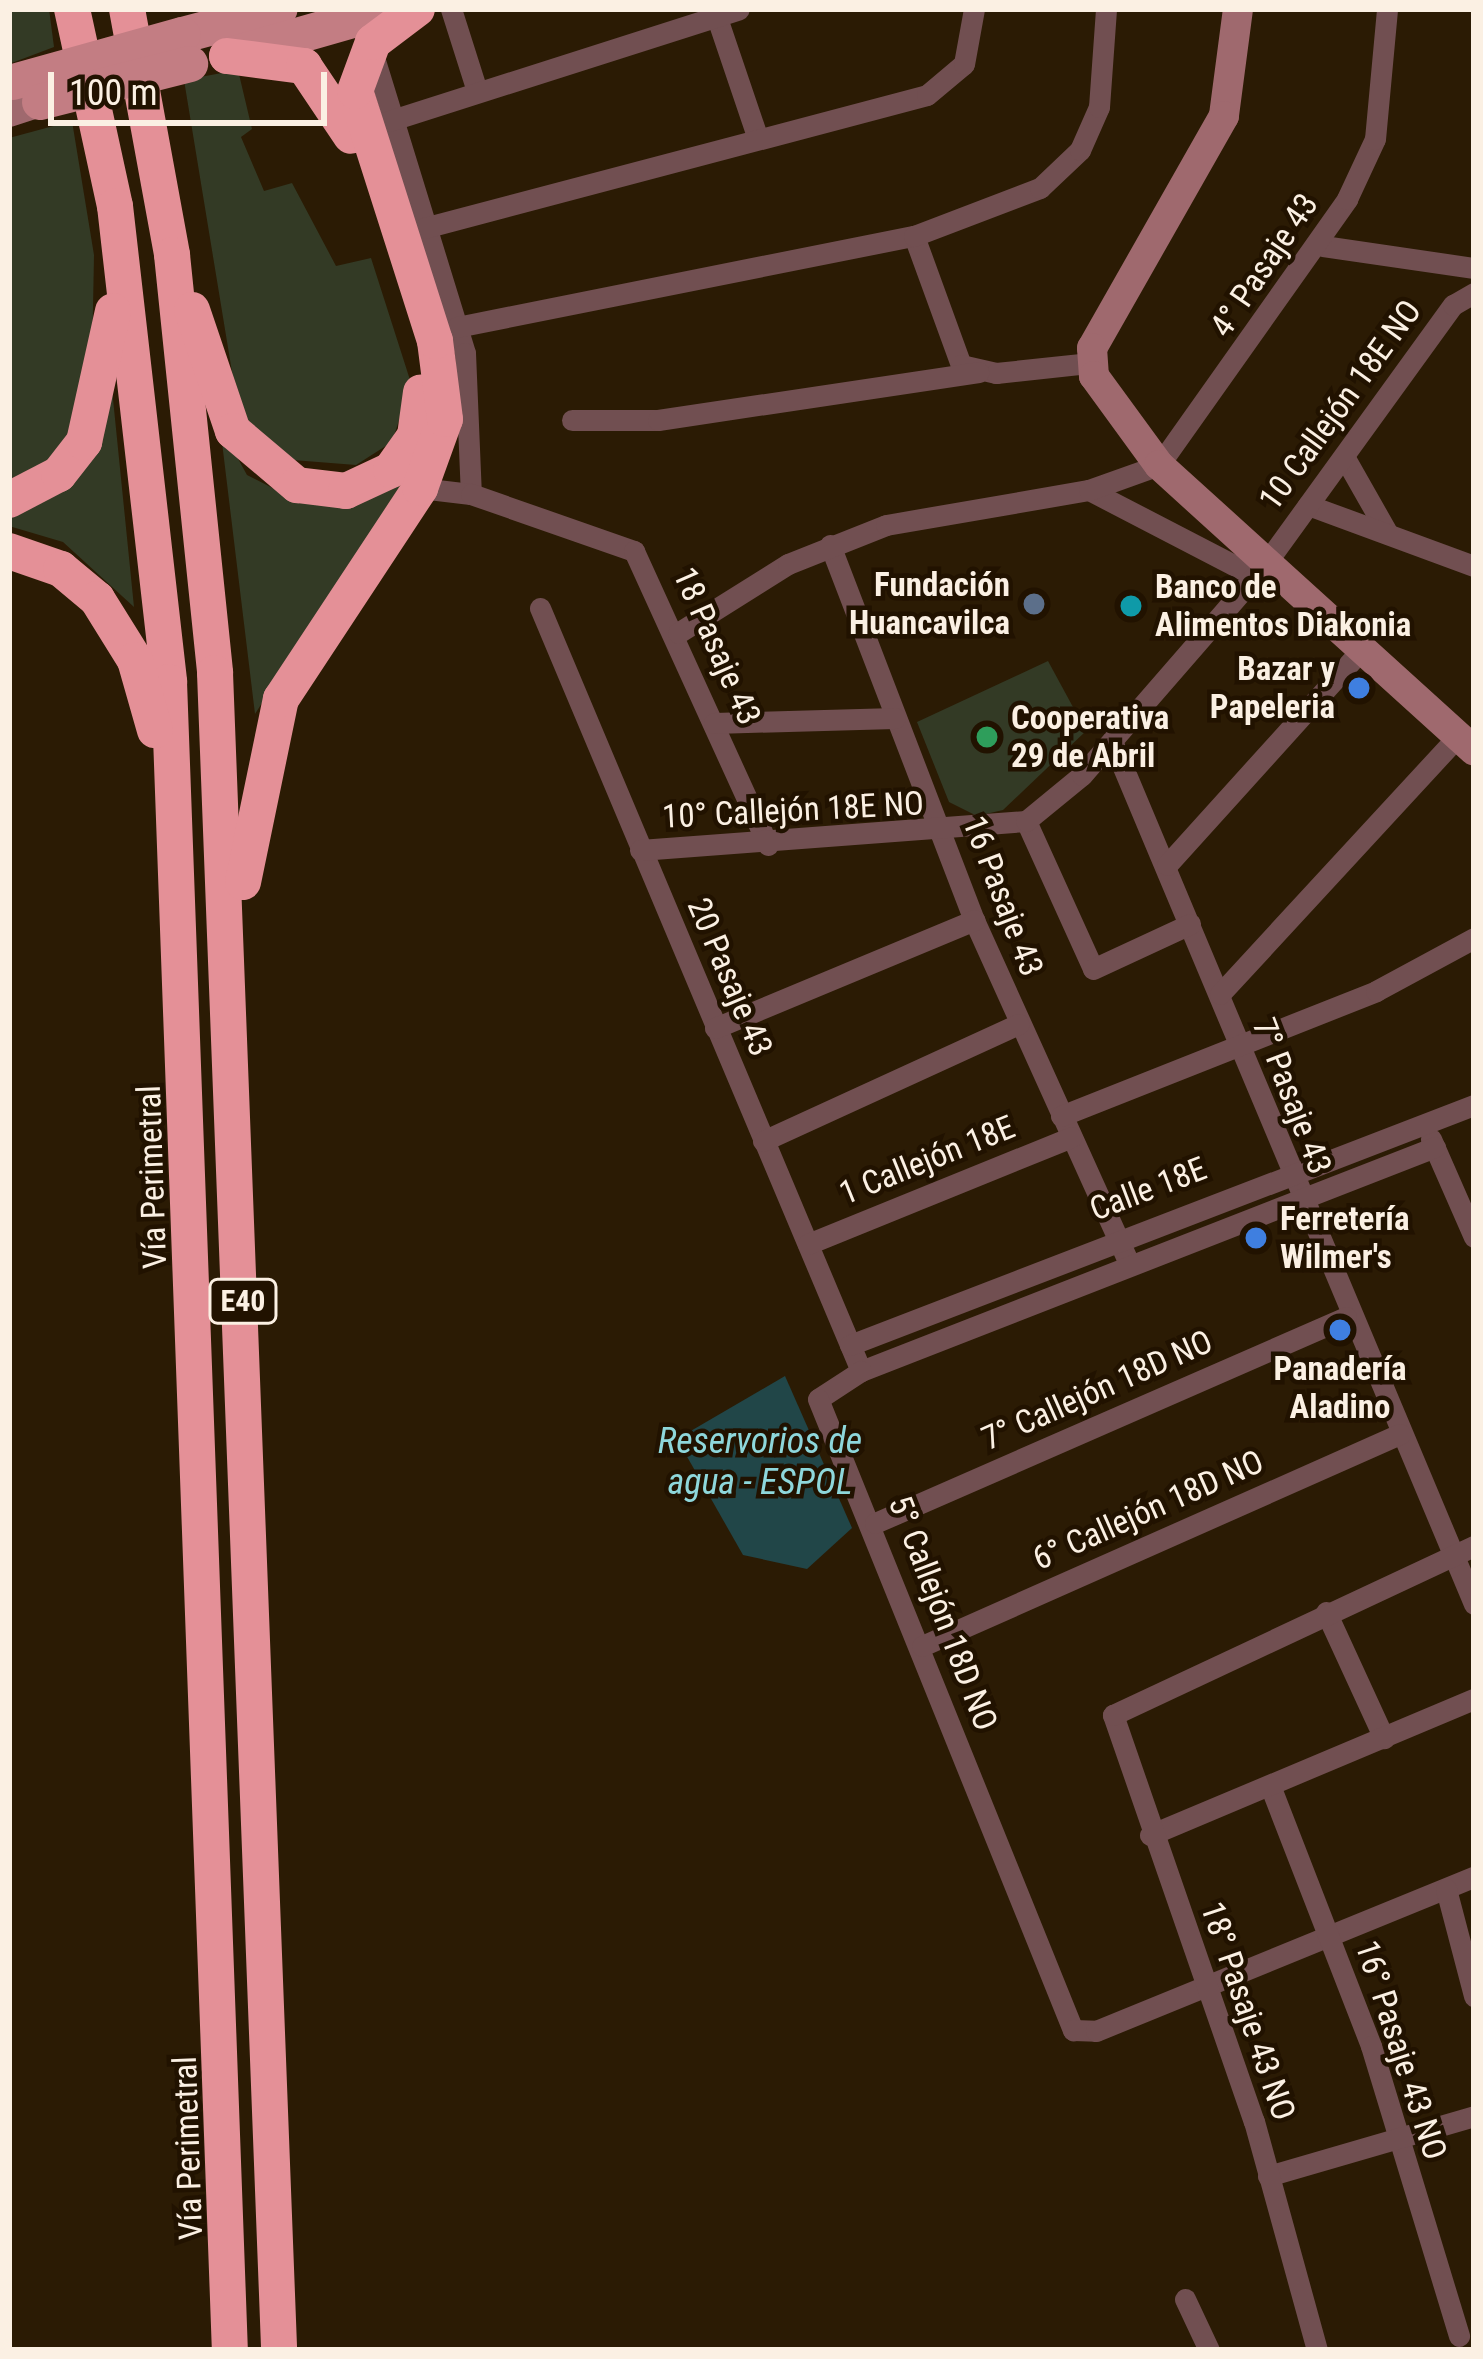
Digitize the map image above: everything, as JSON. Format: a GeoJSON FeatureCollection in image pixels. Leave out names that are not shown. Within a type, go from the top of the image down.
{"type":"FeatureCollection","features":[{"type":"Feature","properties":{"kind":"highway","name":"Vía Perimetral"},"geometry":{"type":"LineString","coordinates":[[72,9],[115,206],[181,859],[230,2350]]}},
{"type":"Feature","properties":{"kind":"highway","name":"E40"},"geometry":{"type":"LineString","coordinates":[[127,9],[172,254],[207,559],[234,1066],[279,2350]]}},
{"type":"Feature","properties":{"kind":"highway"},"geometry":{"type":"LineString","coordinates":[[234,1066],[249,824],[277,710],[419,488],[445,419],[443,376],[359,113],[358,72],[371,45],[417,9]]}},
{"type":"Feature","properties":{"kind":"highway"},"geometry":{"type":"LineString","coordinates":[[172,254],[227,420],[262,465],[328,492],[371,483],[401,461],[419,423],[418,373],[347,124],[304,66],[227,56]]}},
{"type":"Feature","properties":{"kind":"highway"},"geometry":{"type":"LineString","coordinates":[[9,500],[58,474],[88,433],[111,334],[115,206]]}},
{"type":"Feature","properties":{"kind":"highway"},"geometry":{"type":"LineString","coordinates":[[9,551],[74,577],[125,638],[148,692],[181,859]]}},
{"type":"Feature","properties":{"kind":"main road"},"geometry":{"type":"LineString","coordinates":[[16,93],[186,50],[280,9]]}},
{"type":"Feature","properties":{"kind":"main road"},"geometry":{"type":"LineString","coordinates":[[186,50],[227,56],[391,9]]}},
{"type":"Feature","properties":{"kind":"street"},"geometry":{"type":"LineString","coordinates":[[451,9],[478,91]]}},
{"type":"Feature","properties":{"kind":"street"},"geometry":{"type":"LineString","coordinates":[[389,121],[714,11],[739,9]]}},
{"type":"Feature","properties":{"kind":"street"},"geometry":{"type":"LineString","coordinates":[[424,228],[950,82],[974,9]]}},
{"type":"Feature","properties":{"kind":"street"},"geometry":{"type":"LineString","coordinates":[[458,327],[914,236],[1040,188],[1080,150],[1100,106],[1106,9]]}},
{"type":"Feature","properties":{"kind":"street"},"geometry":{"type":"LineString","coordinates":[[1091,355],[1224,116],[1238,9]]}},
{"type":"Feature","properties":{"kind":"street","name":"4° Pasaje 43"},"geometry":{"type":"LineString","coordinates":[[1159,465],[1323,246],[1375,140],[1387,9]]}},
{"type":"Feature","properties":{"kind":"street"},"geometry":{"type":"LineString","coordinates":[[714,11],[757,136]]}},
{"type":"Feature","properties":{"kind":"street"},"geometry":{"type":"LineString","coordinates":[[371,45],[389,121],[458,327],[476,422],[472,494]]}},
{"type":"Feature","properties":{"kind":"street"},"geometry":{"type":"LineString","coordinates":[[914,236],[951,354],[978,372]]}},
{"type":"Feature","properties":{"kind":"street"},"geometry":{"type":"LineString","coordinates":[[1323,246],[1474,268]]}},
{"type":"Feature","properties":{"kind":"street","name":"10 Callejón 18E NO"},"geometry":{"type":"LineString","coordinates":[[1260,570],[1346,460],[1453,305],[1474,293]]}},
{"type":"Feature","properties":{"kind":"street"},"geometry":{"type":"LineString","coordinates":[[572,420],[658,420],[1091,355]]}},
{"type":"Feature","properties":{"kind":"street"},"geometry":{"type":"LineString","coordinates":[[1091,355],[1159,465],[1260,570],[1361,650],[1466,744],[1220,994]]}},
{"type":"Feature","properties":{"kind":"street"},"geometry":{"type":"LineString","coordinates":[[1346,460],[1388,534]]}},
{"type":"Feature","properties":{"kind":"street"},"geometry":{"type":"LineString","coordinates":[[678,633],[830,545],[1089,490],[1159,465]]}},
{"type":"Feature","properties":{"kind":"street","name":"18 Pasaje 43"},"geometry":{"type":"LineString","coordinates":[[419,488],[472,494],[617,539],[642,560],[768,845]]}},
{"type":"Feature","properties":{"kind":"street"},"geometry":{"type":"LineString","coordinates":[[1089,490],[1260,570]]}},
{"type":"Feature","properties":{"kind":"street"},"geometry":{"type":"LineString","coordinates":[[1308,505],[1474,566]]}},
{"type":"Feature","properties":{"kind":"street","name":"16 Pasaje 43"},"geometry":{"type":"LineString","coordinates":[[830,545],[974,920],[1130,1265]]}},
{"type":"Feature","properties":{"kind":"street"},"geometry":{"type":"LineString","coordinates":[[1190,924],[1094,969],[1026,821],[1112,741],[1260,570]]}},
{"type":"Feature","properties":{"kind":"street","name":"20 Pasaje 43"},"geometry":{"type":"LineString","coordinates":[[540,608],[861,1371]]}},
{"type":"Feature","properties":{"kind":"street"},"geometry":{"type":"LineString","coordinates":[[1168,865],[1361,650]]}},
{"type":"Feature","properties":{"kind":"street"},"geometry":{"type":"LineString","coordinates":[[714,722],[895,718]]}},
{"type":"Feature","properties":{"kind":"street","name":"7° Pasaje 43"},"geometry":{"type":"LineString","coordinates":[[1112,741],[1168,865],[1346,1317],[1400,1434],[1464,1550],[1474,1604]]}},
{"type":"Feature","properties":{"kind":"street","name":"10° Callejón 18E NO"},"geometry":{"type":"LineString","coordinates":[[640,850],[944,836],[1026,821]]}},
{"type":"Feature","properties":{"kind":"street"},"geometry":{"type":"LineString","coordinates":[[715,1028],[974,920]]}},
{"type":"Feature","properties":{"kind":"street","name":"1 Callejón 18E"},"geometry":{"type":"LineString","coordinates":[[808,1244],[1238,1046],[1376,991],[1463,942],[1474,922]]}},
{"type":"Feature","properties":{"kind":"street"},"geometry":{"type":"LineString","coordinates":[[763,1141],[1018,1024]]}},
{"type":"Feature","properties":{"kind":"street","name":"Calle 18E"},"geometry":{"type":"LineString","coordinates":[[850,1345],[1285,1171],[1474,1105]]}},
{"type":"Feature","properties":{"kind":"street"},"geometry":{"type":"LineString","coordinates":[[1423,1121],[1474,1237]]}},
{"type":"Feature","properties":{"kind":"street","name":"Calle 18E"},"geometry":{"type":"LineString","coordinates":[[861,1371],[1435,1148]]}},
{"type":"Feature","properties":{"kind":"street","name":"7° Callejón 18D NO"},"geometry":{"type":"LineString","coordinates":[[875,1523],[1346,1317]]}},
{"type":"Feature","properties":{"kind":"street","name":"5° Callejón 18D NO"},"geometry":{"type":"LineString","coordinates":[[861,1371],[818,1399],[875,1523],[1073,2030],[1205,1988]]}},
{"type":"Feature","properties":{"kind":"street","name":"6° Callejón 18D NO"},"geometry":{"type":"LineString","coordinates":[[922,1646],[1400,1434]]}},
{"type":"Feature","properties":{"kind":"street"},"geometry":{"type":"LineString","coordinates":[[1384,1738],[1326,1612],[1464,1550]]}},
{"type":"Feature","properties":{"kind":"street","name":"18° Pasaje 43 NO"},"geometry":{"type":"LineString","coordinates":[[1313,2342],[1268,2176],[1113,1714],[1326,1612]]}},
{"type":"Feature","properties":{"kind":"street"},"geometry":{"type":"LineString","coordinates":[[1150,1835],[1474,1700]]}},
{"type":"Feature","properties":{"kind":"street","name":"16° Pasaje 43 NO"},"geometry":{"type":"LineString","coordinates":[[1271,1788],[1331,1938],[1459,2336]]}},
{"type":"Feature","properties":{"kind":"street"},"geometry":{"type":"LineString","coordinates":[[1205,1988],[1474,1876]]}},
{"type":"Feature","properties":{"kind":"street"},"geometry":{"type":"LineString","coordinates":[[1446,1889],[1474,1996]]}},
{"type":"Feature","properties":{"kind":"street"},"geometry":{"type":"LineString","coordinates":[[1268,2176],[1474,2116]]}},
{"type":"Feature","properties":{"kind":"street"},"geometry":{"type":"LineString","coordinates":[[1185,2299],[1209,2350]]}},
{"type":"Feature","properties":{"kind":"green space"},"geometry":{"type":"Polygon","coordinates":[[[9,9],[49,9],[54,47],[9,64],[9,9]]]}},
{"type":"Feature","properties":{"kind":"green space"},"geometry":{"type":"Polygon","coordinates":[[[238,70],[252,129],[241,137],[264,191],[292,183],[336,266],[371,258],[411,383],[392,442],[356,465],[280,459],[253,438],[233,378],[184,80],[238,70]]]}},
{"type":"Feature","properties":{"kind":"green space"},"geometry":{"type":"Polygon","coordinates":[[[72,121],[94,255],[92,361],[69,446],[9,486],[9,138],[72,121]]]}},
{"type":"Feature","properties":{"kind":"green space"},"geometry":{"type":"Polygon","coordinates":[[[112,389],[134,607],[63,542],[9,526],[9,507],[112,389]]]}},
{"type":"Feature","properties":{"kind":"green space"},"geometry":{"type":"Polygon","coordinates":[[[220,426],[247,475],[292,498],[424,448],[255,714],[220,426]]]}},
{"type":"Feature","properties":{"kind":"green space"},"geometry":{"type":"Polygon","coordinates":[[[1048,661],[1086,731],[1003,810],[977,816],[949,802],[917,722],[1048,661]]]}},
{"type":"Feature","properties":{"kind":"water","name":"Reservorios de agua - ESPOL"},"geometry":{"type":"Polygon","coordinates":[[[785,1376],[852,1528],[807,1569],[743,1555],[677,1439],[785,1376]]]}},
{"type":"Feature","properties":{"kind":"place","name":"Fundación Huancavilca"},"geometry":{"type":"Point","coordinates":[1034,604]}},
{"type":"Feature","properties":{"kind":"place","name":"Banco de Alimentos Diakonia"},"geometry":{"type":"Point","coordinates":[1131,606]}},
{"type":"Feature","properties":{"kind":"place","name":"Bazar y Papeleria"},"geometry":{"type":"Point","coordinates":[1359,688]}},
{"type":"Feature","properties":{"kind":"place","name":"Cooperativa 29 de Abril"},"geometry":{"type":"Point","coordinates":[987,737]}},
{"type":"Feature","properties":{"kind":"place","name":"Ferretería Wilmer's"},"geometry":{"type":"Point","coordinates":[1256,1238]}},
{"type":"Feature","properties":{"kind":"place","name":"Panadería Aladino"},"geometry":{"type":"Point","coordinates":[1340,1330]}}]}
